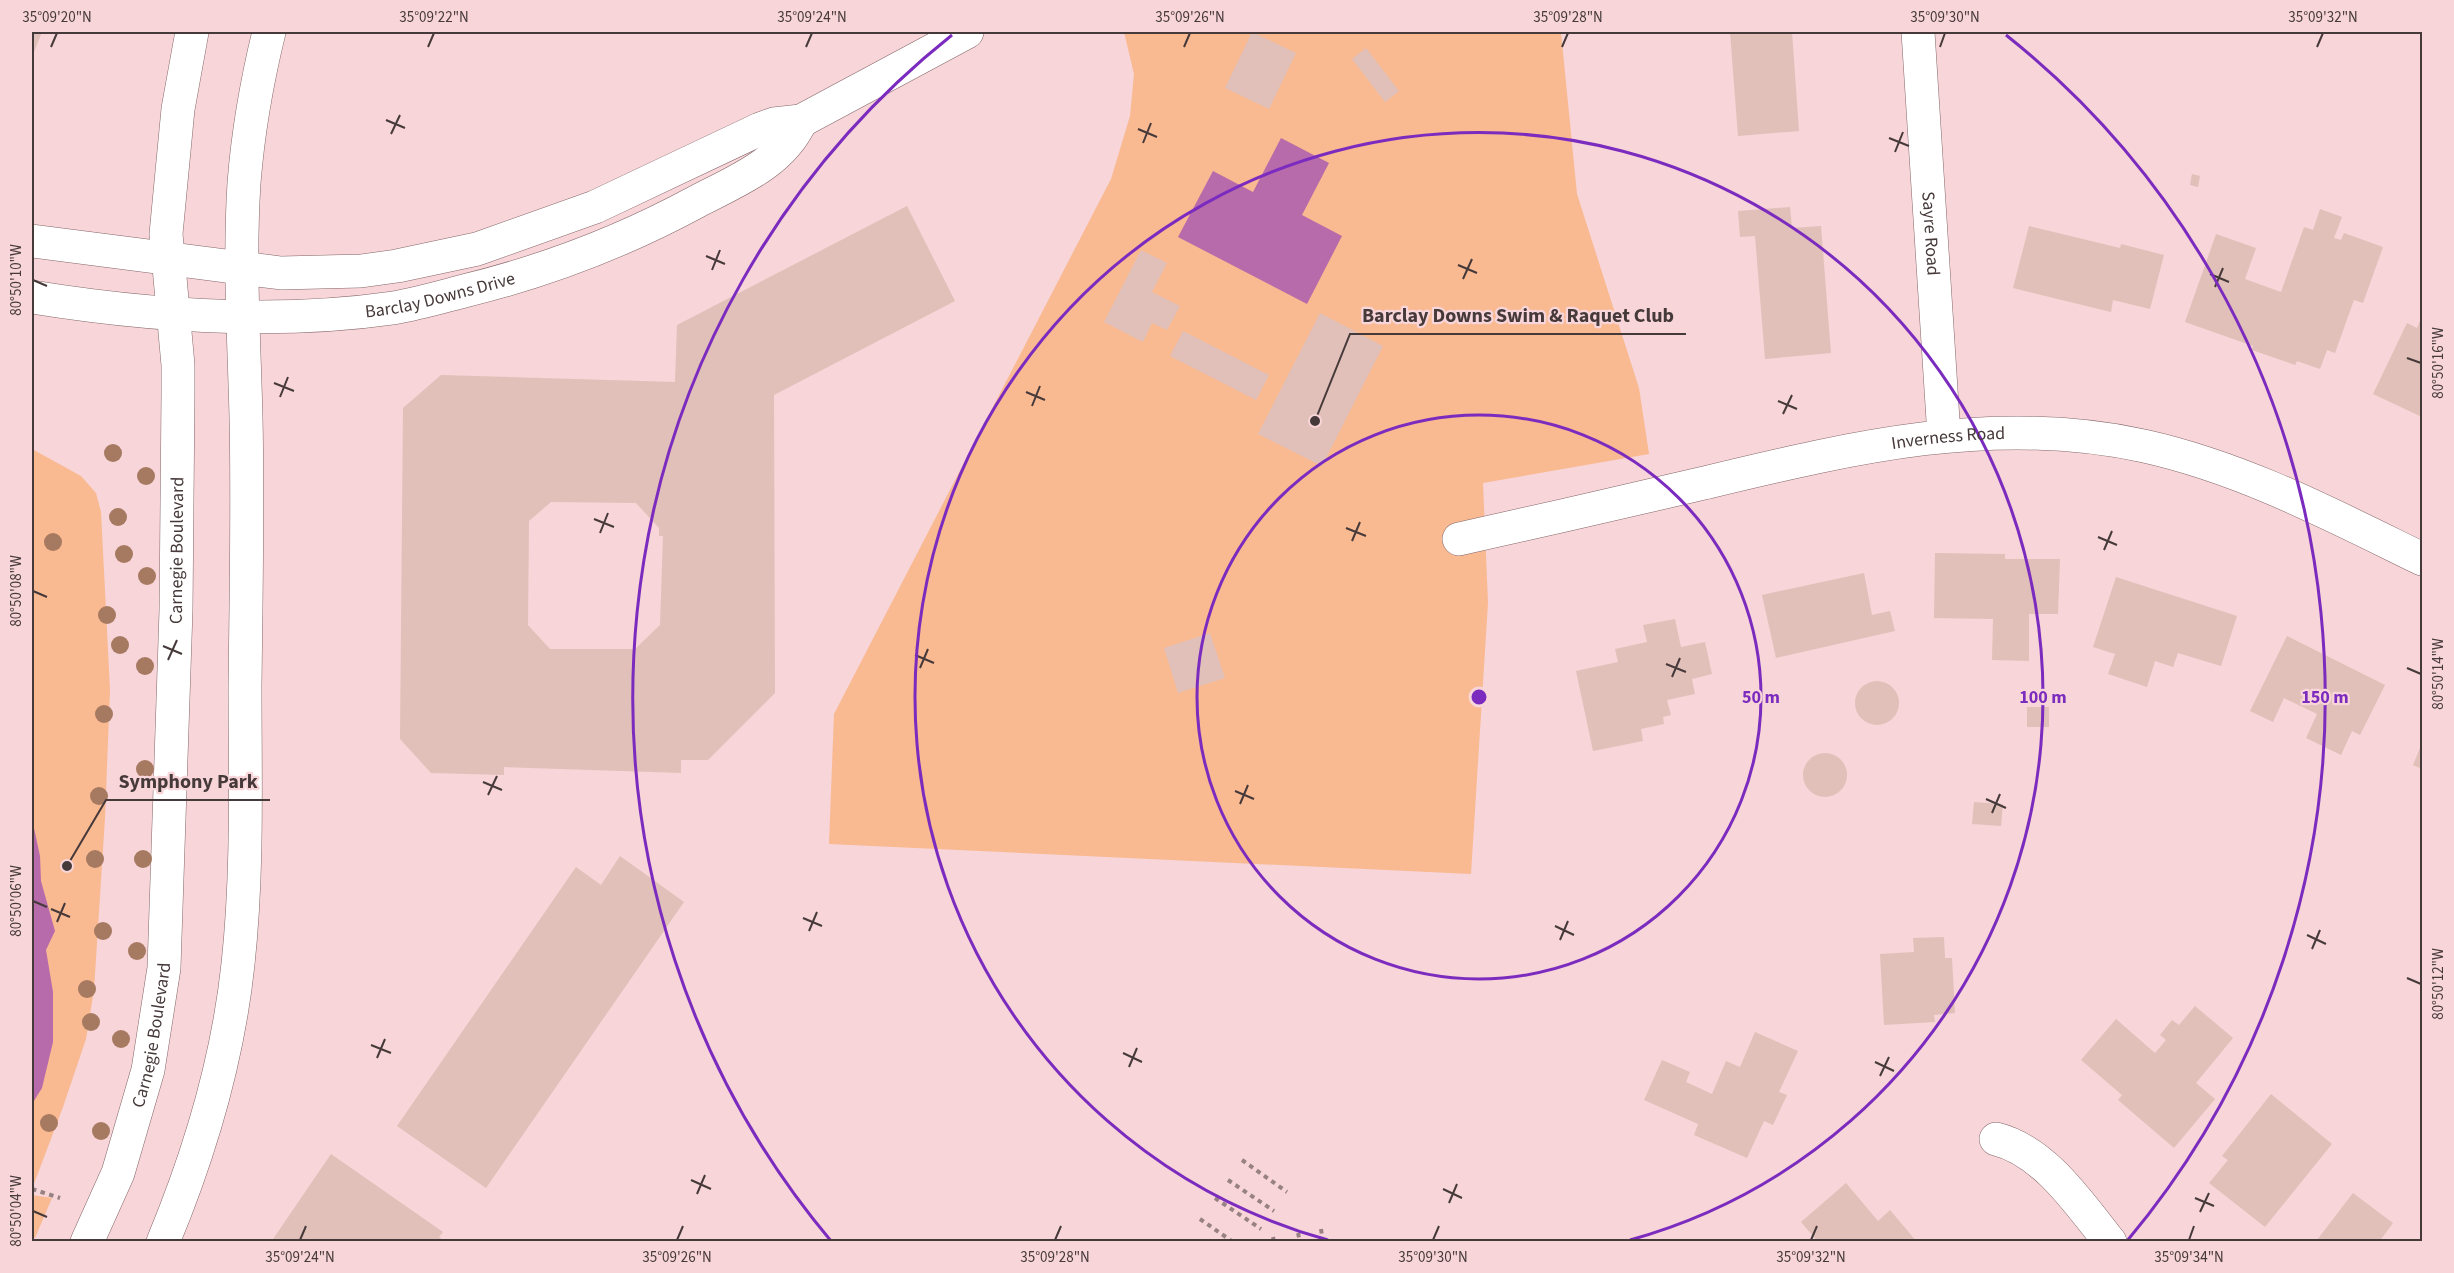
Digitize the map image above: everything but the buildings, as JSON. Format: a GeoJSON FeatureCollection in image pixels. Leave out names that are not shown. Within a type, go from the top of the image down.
{"type":"FeatureCollection","features":[{"type":"Feature","properties":{"kind":"street","name":"Carnegie Boulevard"},"geometry":{"type":"LineString","coordinates":[[87,1242],[118,1173],[148,1070],[164,968],[176,610],[178,372],[166,234],[174,140],[182,78],[192,32]]}},
{"type":"Feature","properties":{"kind":"street"},"geometry":{"type":"LineString","coordinates":[[163,1242],[189,1173],[211,1102],[226,1039],[238,962],[243,885],[245,721],[246,419],[242,225],[248,144],[257,83],[269,32]]}},
{"type":"Feature","properties":{"kind":"street","name":"Barclay Downs Drive"},"geometry":{"type":"LineString","coordinates":[[32,241],[242,268],[300,273],[361,271],[477,249],[595,207],[760,129],[774,124],[801,121],[967,32]]}},
{"type":"Feature","properties":{"kind":"street","name":"Sayre Road"},"geometry":{"type":"LineString","coordinates":[[1918,32],[1944,436]]}},
{"type":"Feature","properties":{"kind":"street","name":"Barclay Downs Drive"},"geometry":{"type":"LineString","coordinates":[[32,297],[174,312],[243,316],[298,316],[394,308],[496,283],[577,257],[642,231],[761,167],[784,148],[795,134],[801,121]]}},
{"type":"Feature","properties":{"kind":"street","name":"Inverness Road"},"geometry":{"type":"LineString","coordinates":[[1459,539],[1846,450],[1944,436],[2023,432],[2111,441],[2176,454],[2231,470],[2422,559]]}},
{"type":"Feature","properties":{"kind":"street"},"geometry":{"type":"LineString","coordinates":[[1996,1139],[2017,1146],[2037,1158],[2110,1242]]}},
{"type":"Feature","properties":{"kind":"path"},"geometry":{"type":"LineString","coordinates":[[1242,1160],[1287,1192]]}},
{"type":"Feature","properties":{"kind":"path"},"geometry":{"type":"LineString","coordinates":[[1228,1180],[1274,1210]]}},
{"type":"Feature","properties":{"kind":"path"},"geometry":{"type":"LineString","coordinates":[[32,1189],[60,1198]]}},
{"type":"Feature","properties":{"kind":"path"},"geometry":{"type":"LineString","coordinates":[[1215,1198],[1261,1229]]}},
{"type":"Feature","properties":{"kind":"path"},"geometry":{"type":"LineString","coordinates":[[1200,1219],[1233,1242]]}},
{"type":"Feature","properties":{"kind":"path"},"geometry":{"type":"LineString","coordinates":[[1321,1229],[1323,1242]]}},
{"type":"Feature","properties":{"kind":"path"},"geometry":{"type":"LineString","coordinates":[[1298,1233],[1300,1242]]}},
{"type":"Feature","properties":{"kind":"shaded area"},"geometry":{"type":"Polygon","coordinates":[[[1124,32],[1561,32],[1577,194],[1639,388],[1649,454],[1483,483],[1488,603],[1471,874],[829,844],[834,714],[1111,179],[1130,116],[1134,74],[1124,32]]]}},
{"type":"Feature","properties":{"kind":"shaded area"},"geometry":{"type":"Polygon","coordinates":[[[1281,138],[1329,163],[1302,215],[1342,236],[1307,304],[1178,237],[1213,171],[1253,192],[1281,138]]]}},
{"type":"Feature","properties":{"kind":"shaded area"},"geometry":{"type":"Polygon","coordinates":[[[32,449],[81,476],[96,493],[101,512],[110,690],[105,818],[94,990],[86,1039],[32,1189],[32,449]]]}},
{"type":"Feature","properties":{"kind":"shaded area"},"geometry":{"type":"Polygon","coordinates":[[[32,819],[40,856],[41,881],[55,931],[46,950],[53,992],[53,1042],[42,1088],[32,1104],[32,819]]]}},
{"type":"Feature","properties":{"kind":"shaded area"},"geometry":{"type":"Polygon","coordinates":[[[32,1195],[52,1198],[35,1238],[32,1237],[32,1195]]]}},
{"type":"Feature","properties":{"kind":"place","name":"Barclay Downs Swim & Raquet Club"},"geometry":{"type":"Point","coordinates":[1315,421]}},
{"type":"Feature","properties":{"kind":"place","name":"Symphony Park"},"geometry":{"type":"Point","coordinates":[67,866]}}]}
